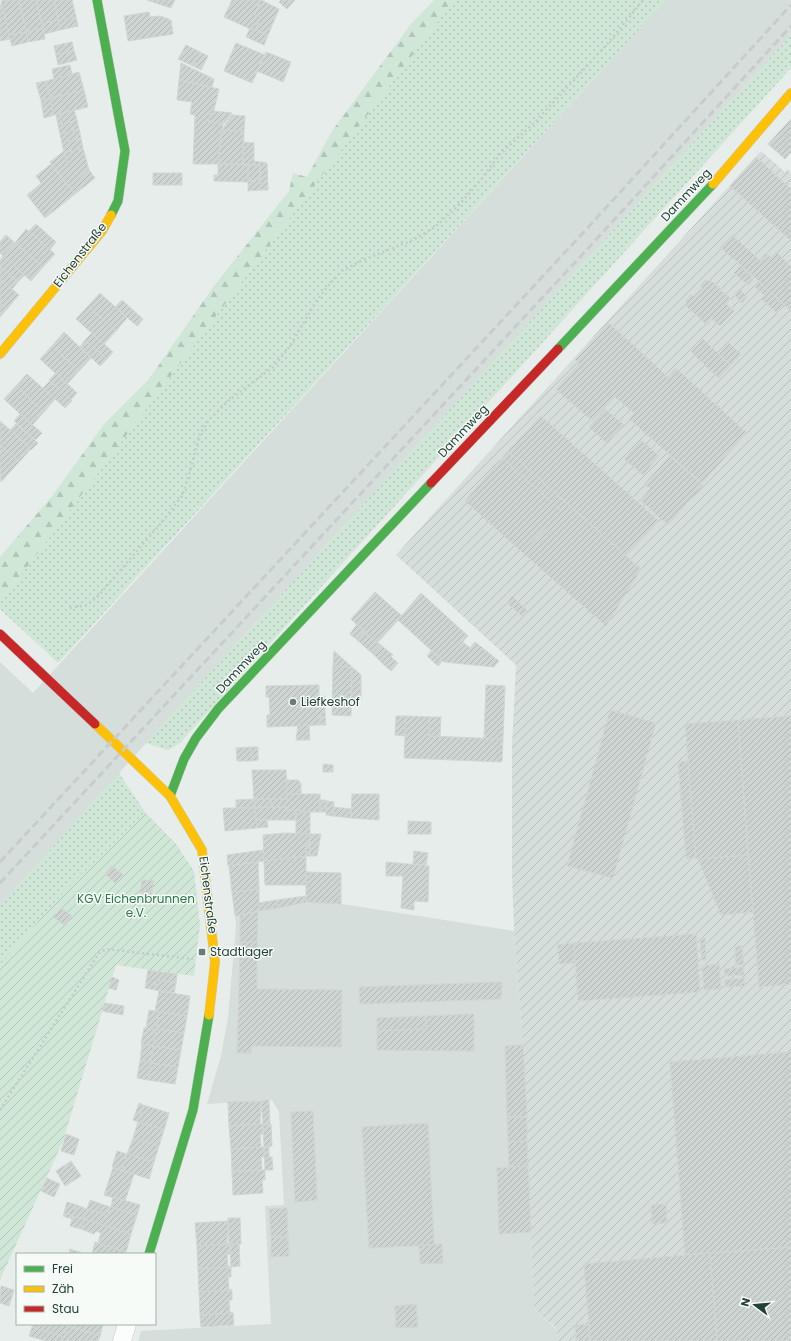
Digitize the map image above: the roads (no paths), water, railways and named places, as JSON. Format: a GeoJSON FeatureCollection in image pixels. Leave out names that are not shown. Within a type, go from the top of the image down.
{"type":"FeatureCollection","features":[{"type":"Feature","properties":{"kind":"street","name":"Eichenstraße"},"geometry":{"type":"LineString","coordinates":[[0,354],[102,231],[118,201],[125,151],[97,0]]}},
{"type":"Feature","properties":{"kind":"street","name":"Dammweg"},"geometry":{"type":"LineString","coordinates":[[170,796],[184,759],[196,738],[218,709],[726,170],[791,93]]}},
{"type":"Feature","properties":{"kind":"street","name":"Eichenstraße"},"geometry":{"type":"LineString","coordinates":[[0,634],[170,796],[202,850],[215,962],[211,1005],[193,1110],[149,1253]]}},
{"type":"Feature","properties":{"kind":"street"},"geometry":{"type":"LineString","coordinates":[[122,1341],[127,1325]]}},
{"type":"Feature","properties":{"kind":"railway"},"geometry":{"type":"LineString","coordinates":[[0,862],[582,234],[791,5]]}},
{"type":"Feature","properties":{"kind":"railway"},"geometry":{"type":"LineString","coordinates":[[0,883],[592,244],[791,26]]}},
{"type":"Feature","properties":{"kind":"place","name":"Liefkeshof"},"geometry":{"type":"Point","coordinates":[293,702]}},
{"type":"Feature","properties":{"kind":"place","name":"Stadtlager"},"geometry":{"type":"Point","coordinates":[202,952]}},
{"type":"Feature","properties":{"kind":"park label","name":"KGV Eichenbrunnen e.V."},"geometry":{"type":"Point","coordinates":[136,906]}}]}
